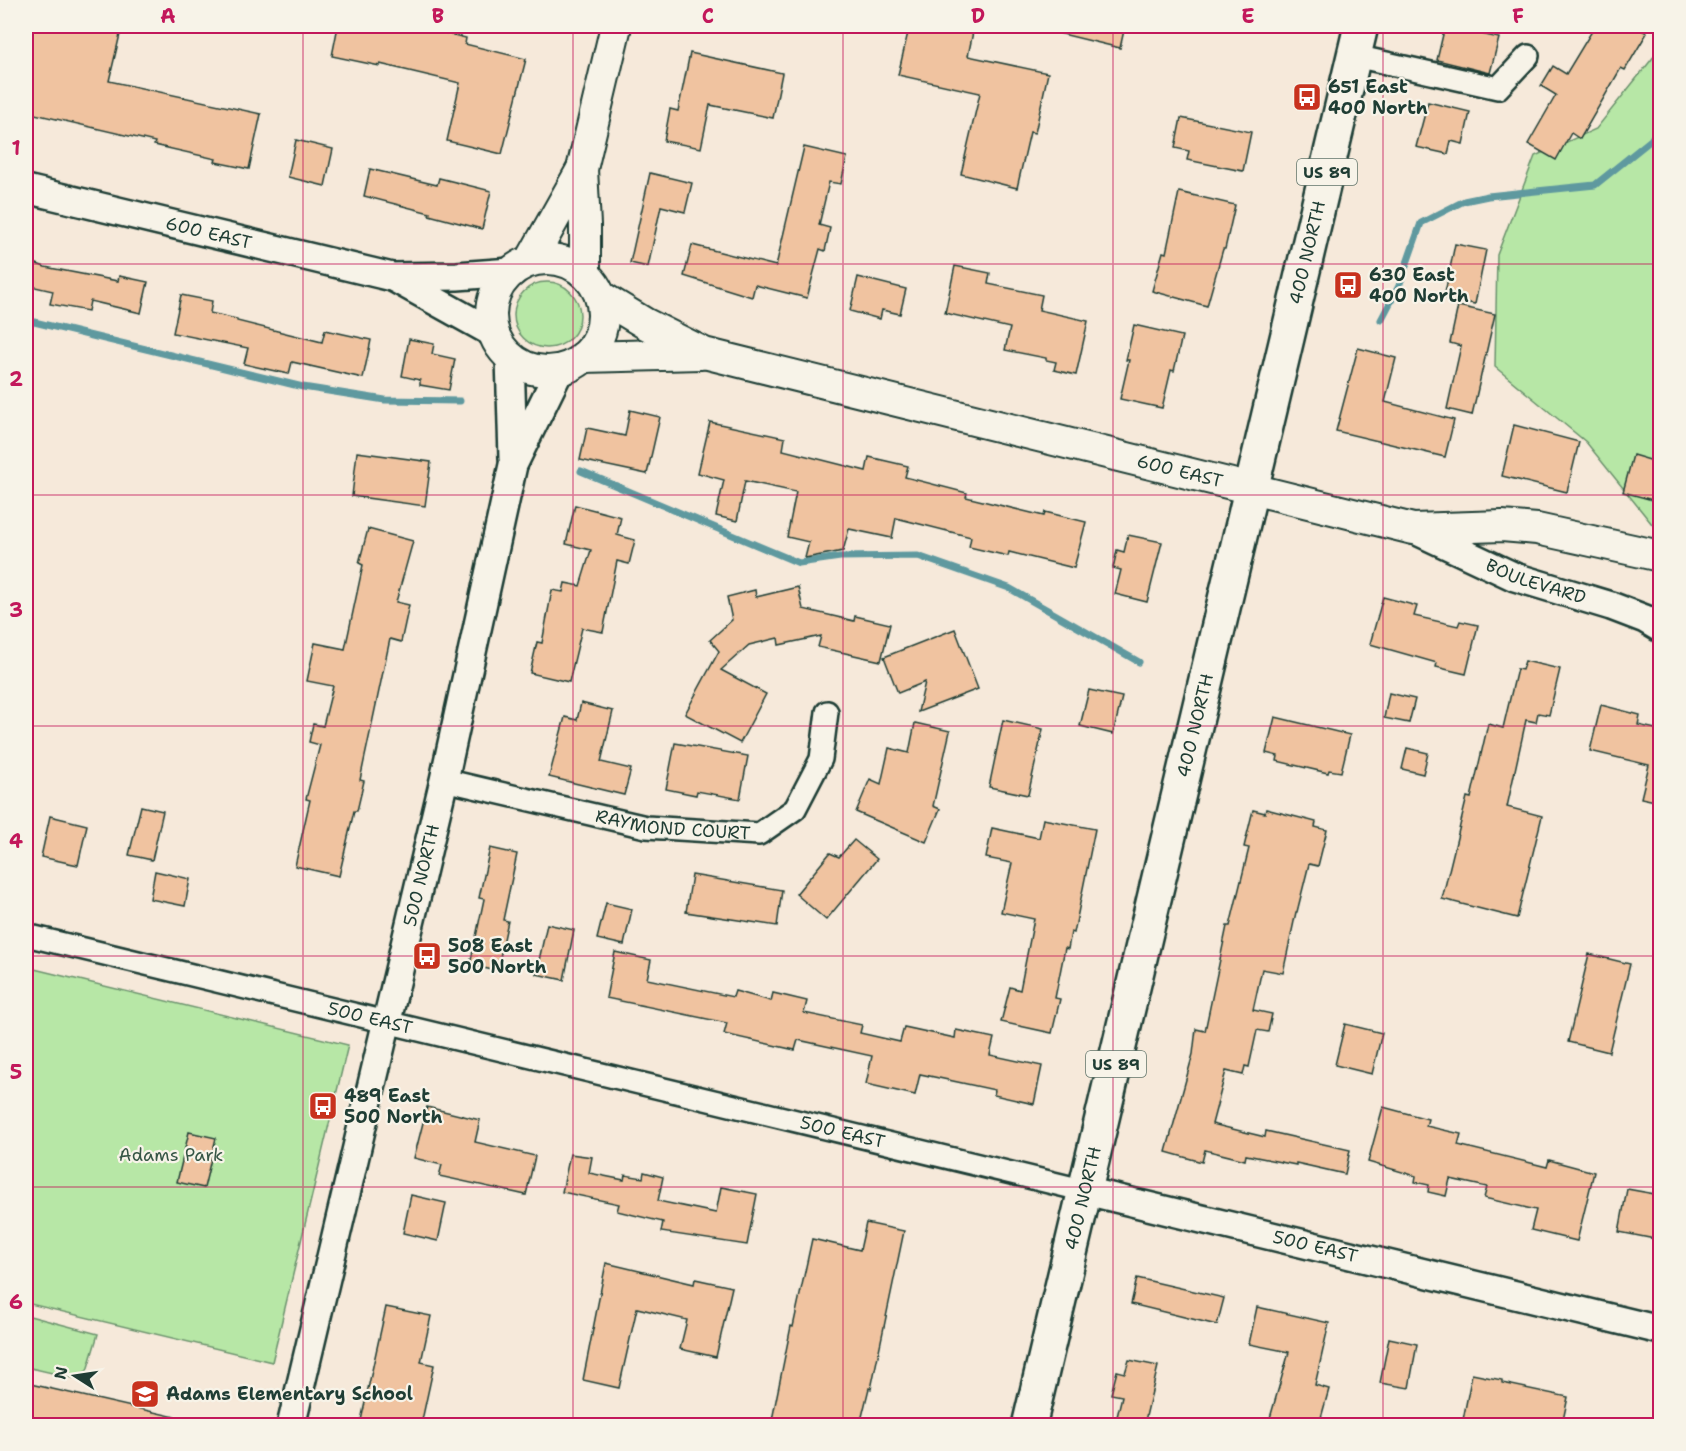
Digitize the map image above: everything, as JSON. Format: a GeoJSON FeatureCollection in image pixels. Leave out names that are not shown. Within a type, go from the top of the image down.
{"type":"FeatureCollection","features":[{"type":"Feature","properties":{"kind":"main road"},"geometry":{"type":"LineString","coordinates":[[582,168],[521,266],[495,294],[491,315],[502,345],[527,367],[547,371],[572,363],[597,341],[602,323],[593,285],[585,225],[582,168],[616,26]]}},
{"type":"Feature","properties":{"kind":"main road","name":"400 NORTH"},"geometry":{"type":"LineString","coordinates":[[1029,1425],[1358,41]]}},
{"type":"Feature","properties":{"kind":"main road"},"geometry":{"type":"LineString","coordinates":[[521,266],[557,259],[575,266],[593,285]]}},
{"type":"Feature","properties":{"kind":"main road","name":"600 EAST"},"geometry":{"type":"LineString","coordinates":[[593,285],[646,324],[704,354],[1413,529],[1502,526],[1537,529],[1660,556]]}},
{"type":"Feature","properties":{"kind":"main road","name":"600 EAST"},"geometry":{"type":"LineString","coordinates":[[572,363],[704,354]]}},
{"type":"Feature","properties":{"kind":"street"},"geometry":{"type":"LineString","coordinates":[[1358,41],[1498,88],[1528,57]]}},
{"type":"Feature","properties":{"kind":"street","name":"600 EAST"},"geometry":{"type":"LineString","coordinates":[[26,189],[392,277],[457,276],[521,266]]}},
{"type":"Feature","properties":{"kind":"street","name":"600 EAST"},"geometry":{"type":"LineString","coordinates":[[392,277],[502,345]]}},
{"type":"Feature","properties":{"kind":"street","name":"500 NORTH"},"geometry":{"type":"LineString","coordinates":[[291,1425],[444,780],[513,465],[502,345]]}},
{"type":"Feature","properties":{"kind":"street","name":"500 NORTH"},"geometry":{"type":"LineString","coordinates":[[513,465],[572,363]]}},
{"type":"Feature","properties":{"kind":"street","name":"BOULEVARD"},"geometry":{"type":"LineString","coordinates":[[1413,529],[1515,577],[1611,606],[1645,619],[1660,628]]}},
{"type":"Feature","properties":{"kind":"street","name":"RAYMOND COURT"},"geometry":{"type":"LineString","coordinates":[[444,780],[646,827],[759,834],[795,809],[821,759],[827,712]]}},
{"type":"Feature","properties":{"kind":"street","name":"500 EAST"},"geometry":{"type":"LineString","coordinates":[[26,935],[1660,1330]]}},
{"type":"Feature","properties":{"kind":"green space"},"geometry":{"type":"Polygon","coordinates":[[[1660,49],[1660,534],[1586,442],[1495,367],[1497,255],[1535,156],[1596,129],[1660,49]]]}},
{"type":"Feature","properties":{"kind":"green space"},"geometry":{"type":"Polygon","coordinates":[[[547,282],[560,285],[570,292],[577,302],[580,315],[577,328],[570,338],[560,345],[547,348],[534,345],[524,338],[517,328],[514,315],[517,302],[524,292],[534,285],[547,282]]]}},
{"type":"Feature","properties":{"kind":"green space","name":"Adams Park"},"geometry":{"type":"Polygon","coordinates":[[[26,967],[348,1045],[272,1362],[26,1303],[26,967]]]}},
{"type":"Feature","properties":{"kind":"green space"},"geometry":{"type":"Polygon","coordinates":[[[26,1315],[98,1334],[87,1371],[74,1378],[26,1367],[26,1315]]]}},
{"type":"Feature","properties":{"kind":"building"},"geometry":{"type":"Polygon","coordinates":[[[26,26],[122,26],[109,81],[261,114],[249,169],[154,145],[155,142],[26,112],[26,26]]]}},
{"type":"Feature","properties":{"kind":"building"},"geometry":{"type":"Polygon","coordinates":[[[338,26],[415,26],[466,38],[465,44],[526,59],[502,154],[447,141],[460,83],[380,64],[380,66],[332,56],[338,26]]]}},
{"type":"Feature","properties":{"kind":"building"},"geometry":{"type":"Polygon","coordinates":[[[915,26],[942,26],[973,32],[968,56],[1048,73],[1035,133],[1030,132],[1017,188],[961,174],[980,93],[898,75],[909,28],[915,29],[915,26]]]}},
{"type":"Feature","properties":{"kind":"building"},"geometry":{"type":"Polygon","coordinates":[[[1058,26],[1125,26],[1120,48],[1058,33],[1058,26]]]}},
{"type":"Feature","properties":{"kind":"building"},"geometry":{"type":"Polygon","coordinates":[[[1445,26],[1499,38],[1490,73],[1437,60],[1445,26]]]}},
{"type":"Feature","properties":{"kind":"building"},"geometry":{"type":"Polygon","coordinates":[[[1595,26],[1634,26],[1647,33],[1625,70],[1621,68],[1580,139],[1571,133],[1556,160],[1528,144],[1556,95],[1541,86],[1553,66],[1566,74],[1595,26]]]}},
{"type":"Feature","properties":{"kind":"building"},"geometry":{"type":"Polygon","coordinates":[[[690,53],[782,73],[773,118],[710,105],[701,148],[664,141],[670,109],[678,111],[690,53]]]}},
{"type":"Feature","properties":{"kind":"building"},"geometry":{"type":"Polygon","coordinates":[[[1428,102],[1470,112],[1463,144],[1451,141],[1448,154],[1416,147],[1428,102]]]}},
{"type":"Feature","properties":{"kind":"building"},"geometry":{"type":"Polygon","coordinates":[[[1181,118],[1251,132],[1243,171],[1187,160],[1189,151],[1175,148],[1181,118]]]}},
{"type":"Feature","properties":{"kind":"building"},"geometry":{"type":"Polygon","coordinates":[[[296,140],[333,149],[325,186],[288,177],[296,140]]]}},
{"type":"Feature","properties":{"kind":"building"},"geometry":{"type":"Polygon","coordinates":[[[804,147],[847,157],[841,184],[829,182],[819,225],[830,228],[825,251],[820,249],[807,298],[755,285],[752,297],[684,276],[692,245],[776,266],[804,147]]]}},
{"type":"Feature","properties":{"kind":"building"},"geometry":{"type":"Polygon","coordinates":[[[370,169],[437,185],[439,178],[491,191],[482,229],[364,196],[370,169]]]}},
{"type":"Feature","properties":{"kind":"building"},"geometry":{"type":"Polygon","coordinates":[[[650,173],[692,183],[685,212],[661,206],[648,267],[630,263],[650,173]]]}},
{"type":"Feature","properties":{"kind":"building"},"geometry":{"type":"Polygon","coordinates":[[[1179,192],[1235,205],[1225,249],[1223,249],[1207,306],[1152,291],[1163,252],[1166,253],[1179,192]]]}},
{"type":"Feature","properties":{"kind":"building"},"geometry":{"type":"Polygon","coordinates":[[[1455,244],[1486,250],[1475,304],[1444,298],[1455,244]]]}},
{"type":"Feature","properties":{"kind":"building"},"geometry":{"type":"Polygon","coordinates":[[[26,260],[45,267],[118,281],[119,276],[148,282],[141,313],[90,301],[88,311],[50,304],[53,291],[26,285],[26,260]]]}},
{"type":"Feature","properties":{"kind":"building"},"geometry":{"type":"Polygon","coordinates":[[[955,266],[990,273],[988,284],[1042,295],[1039,310],[1088,321],[1076,375],[1054,370],[1056,362],[1046,360],[1046,358],[1005,350],[1010,328],[945,313],[955,266]]]}},
{"type":"Feature","properties":{"kind":"building"},"geometry":{"type":"Polygon","coordinates":[[[858,277],[906,289],[900,314],[882,310],[880,319],[850,311],[858,277]]]}},
{"type":"Feature","properties":{"kind":"building"},"geometry":{"type":"Polygon","coordinates":[[[181,295],[212,301],[210,313],[322,342],[325,330],[371,340],[363,378],[292,362],[289,374],[244,364],[248,348],[173,333],[181,295]]]}},
{"type":"Feature","properties":{"kind":"building"},"geometry":{"type":"Polygon","coordinates":[[[1458,306],[1495,314],[1472,415],[1447,409],[1461,346],[1450,343],[1458,306]]]}},
{"type":"Feature","properties":{"kind":"building"},"geometry":{"type":"Polygon","coordinates":[[[1134,325],[1182,336],[1162,408],[1120,399],[1134,325]]]}},
{"type":"Feature","properties":{"kind":"building"},"geometry":{"type":"Polygon","coordinates":[[[409,339],[434,344],[432,354],[455,359],[449,390],[420,385],[420,380],[402,376],[409,339]]]}},
{"type":"Feature","properties":{"kind":"building"},"geometry":{"type":"Polygon","coordinates":[[[1358,348],[1396,358],[1385,402],[1454,420],[1445,457],[1336,431],[1358,348]]]}},
{"type":"Feature","properties":{"kind":"building"},"geometry":{"type":"Polygon","coordinates":[[[630,410],[660,417],[647,474],[580,460],[587,428],[625,436],[630,410]]]}},
{"type":"Feature","properties":{"kind":"building"},"geometry":{"type":"Polygon","coordinates":[[[710,422],[785,438],[783,450],[866,471],[869,457],[908,466],[905,477],[967,493],[966,497],[1044,516],[1045,512],[1086,522],[1074,568],[1009,552],[1008,556],[969,547],[971,537],[896,518],[892,538],[849,529],[843,551],[805,558],[809,542],[787,537],[796,492],[745,481],[737,521],[716,516],[724,480],[698,473],[710,422]]]}},
{"type":"Feature","properties":{"kind":"building"},"geometry":{"type":"Polygon","coordinates":[[[1514,425],[1579,442],[1567,492],[1502,476],[1514,425]]]}},
{"type":"Feature","properties":{"kind":"building"},"geometry":{"type":"Polygon","coordinates":[[[357,452],[431,462],[425,506],[352,496],[357,452]]]}},
{"type":"Feature","properties":{"kind":"building"},"geometry":{"type":"Polygon","coordinates":[[[1633,455],[1660,463],[1660,502],[1623,492],[1633,455]]]}},
{"type":"Feature","properties":{"kind":"building"},"geometry":{"type":"Polygon","coordinates":[[[575,505],[621,517],[617,535],[635,540],[629,564],[617,561],[603,632],[582,628],[569,682],[530,673],[537,642],[542,643],[552,590],[563,592],[565,583],[580,586],[591,550],[566,544],[575,505]]]}},
{"type":"Feature","properties":{"kind":"building"},"geometry":{"type":"Polygon","coordinates":[[[368,529],[413,541],[396,602],[409,605],[401,642],[390,639],[360,780],[364,781],[357,811],[354,811],[339,876],[295,866],[310,800],[306,799],[320,745],[309,742],[313,724],[323,726],[333,686],[307,681],[315,643],[345,649],[363,565],[359,563],[368,529]]]}},
{"type":"Feature","properties":{"kind":"building"},"geometry":{"type":"Polygon","coordinates":[[[1128,535],[1162,542],[1147,602],[1115,594],[1121,570],[1113,568],[1117,550],[1124,552],[1128,535]]]}},
{"type":"Feature","properties":{"kind":"building"},"geometry":{"type":"Polygon","coordinates":[[[798,587],[803,609],[854,621],[855,616],[890,624],[881,661],[818,647],[821,636],[779,645],[778,638],[749,645],[721,670],[766,694],[740,743],[685,714],[719,651],[710,640],[732,620],[727,597],[755,590],[756,597],[798,587]]]}},
{"type":"Feature","properties":{"kind":"building"},"geometry":{"type":"Polygon","coordinates":[[[1383,597],[1417,606],[1414,616],[1458,626],[1460,621],[1478,625],[1466,674],[1436,667],[1437,663],[1370,644],[1383,597]]]}},
{"type":"Feature","properties":{"kind":"building"},"geometry":{"type":"Polygon","coordinates":[[[955,629],[978,689],[918,712],[925,682],[898,693],[884,657],[955,629]]]}},
{"type":"Feature","properties":{"kind":"building"},"geometry":{"type":"Polygon","coordinates":[[[1525,661],[1560,669],[1549,715],[1538,713],[1536,722],[1526,720],[1507,807],[1542,816],[1517,918],[1442,899],[1467,797],[1471,798],[1488,724],[1503,728],[1517,669],[1522,670],[1525,661]]]}},
{"type":"Feature","properties":{"kind":"building"},"geometry":{"type":"Polygon","coordinates":[[[1089,690],[1122,697],[1113,734],[1080,726],[1089,690]]]}},
{"type":"Feature","properties":{"kind":"building"},"geometry":{"type":"Polygon","coordinates":[[[1389,693],[1415,699],[1409,723],[1384,718],[1389,693]]]}},
{"type":"Feature","properties":{"kind":"building"},"geometry":{"type":"Polygon","coordinates":[[[581,703],[613,711],[601,762],[631,769],[624,795],[549,777],[565,717],[577,720],[581,703]]]}},
{"type":"Feature","properties":{"kind":"building"},"geometry":{"type":"Polygon","coordinates":[[[1601,705],[1640,715],[1638,725],[1660,730],[1660,802],[1641,798],[1649,765],[1590,751],[1601,705]]]}},
{"type":"Feature","properties":{"kind":"building"},"geometry":{"type":"Polygon","coordinates":[[[1275,717],[1350,735],[1341,772],[1329,770],[1328,773],[1277,761],[1278,756],[1266,753],[1275,717]]]}},
{"type":"Feature","properties":{"kind":"building"},"geometry":{"type":"Polygon","coordinates":[[[1003,720],[1043,729],[1028,795],[989,787],[1003,720]]]}},
{"type":"Feature","properties":{"kind":"building"},"geometry":{"type":"Polygon","coordinates":[[[915,723],[950,731],[933,806],[940,809],[926,842],[856,812],[870,779],[881,784],[889,748],[909,753],[915,723]]]}},
{"type":"Feature","properties":{"kind":"building"},"geometry":{"type":"Polygon","coordinates":[[[675,743],[748,756],[740,799],[697,791],[696,795],[666,789],[675,743]]]}},
{"type":"Feature","properties":{"kind":"building"},"geometry":{"type":"Polygon","coordinates":[[[1407,748],[1428,753],[1423,774],[1402,769],[1407,748]]]}},
{"type":"Feature","properties":{"kind":"building"},"geometry":{"type":"Polygon","coordinates":[[[141,806],[163,811],[152,860],[129,855],[141,806]]]}},
{"type":"Feature","properties":{"kind":"building"},"geometry":{"type":"Polygon","coordinates":[[[1266,809],[1316,822],[1315,827],[1327,830],[1318,866],[1309,864],[1283,973],[1262,969],[1253,1010],[1272,1014],[1268,1032],[1257,1030],[1249,1067],[1245,1066],[1243,1075],[1226,1071],[1212,1124],[1265,1137],[1266,1131],[1350,1150],[1345,1174],[1246,1155],[1245,1160],[1205,1150],[1202,1162],[1166,1152],[1193,1054],[1196,1029],[1205,1031],[1227,926],[1230,926],[1249,848],[1244,847],[1253,810],[1265,813],[1266,809]]]}},
{"type":"Feature","properties":{"kind":"building"},"geometry":{"type":"Polygon","coordinates":[[[50,816],[87,825],[78,865],[41,857],[50,816]]]}},
{"type":"Feature","properties":{"kind":"building"},"geometry":{"type":"Polygon","coordinates":[[[1043,819],[1095,829],[1074,933],[1071,932],[1068,949],[1065,948],[1055,998],[1060,999],[1052,1033],[1001,1022],[1010,987],[1020,990],[1034,919],[1001,912],[1012,863],[986,858],[992,828],[1039,838],[1043,819]]]}},
{"type":"Feature","properties":{"kind":"building"},"geometry":{"type":"Polygon","coordinates":[[[854,840],[877,859],[826,920],[796,894],[830,853],[839,857],[854,840]]]}},
{"type":"Feature","properties":{"kind":"building"},"geometry":{"type":"Polygon","coordinates":[[[490,848],[517,854],[503,920],[508,921],[497,971],[470,965],[484,899],[479,898],[490,848]]]}},
{"type":"Feature","properties":{"kind":"building"},"geometry":{"type":"Polygon","coordinates":[[[155,871],[190,879],[185,906],[150,899],[155,871]]]}},
{"type":"Feature","properties":{"kind":"building"},"geometry":{"type":"Polygon","coordinates":[[[692,875],[782,890],[777,926],[686,912],[692,875]]]}},
{"type":"Feature","properties":{"kind":"building"},"geometry":{"type":"Polygon","coordinates":[[[606,903],[632,909],[624,945],[597,939],[606,903]]]}},
{"type":"Feature","properties":{"kind":"building"},"geometry":{"type":"Polygon","coordinates":[[[547,924],[574,930],[564,980],[536,974],[547,924]]]}},
{"type":"Feature","properties":{"kind":"building"},"geometry":{"type":"Polygon","coordinates":[[[615,952],[651,960],[647,979],[733,997],[735,991],[771,1001],[773,993],[807,1001],[804,1013],[862,1025],[860,1033],[900,1042],[904,1027],[955,1038],[956,1030],[994,1038],[990,1055],[1042,1066],[1034,1104],[994,1095],[995,1090],[920,1074],[915,1095],[866,1084],[872,1056],[798,1040],[795,1050],[724,1034],[727,1023],[606,998],[615,952]]]}},
{"type":"Feature","properties":{"kind":"building"},"geometry":{"type":"Polygon","coordinates":[[[1589,954],[1630,964],[1609,1052],[1568,1042],[1589,954]]]}},
{"type":"Feature","properties":{"kind":"building"},"geometry":{"type":"Polygon","coordinates":[[[1345,1024],[1382,1033],[1372,1074],[1335,1065],[1345,1024]]]}},
{"type":"Feature","properties":{"kind":"building"},"geometry":{"type":"Polygon","coordinates":[[[427,1107],[480,1120],[475,1142],[535,1156],[526,1195],[439,1176],[442,1165],[414,1158],[427,1107]]]}},
{"type":"Feature","properties":{"kind":"building"},"geometry":{"type":"Polygon","coordinates":[[[1383,1107],[1428,1119],[1426,1126],[1461,1134],[1458,1145],[1547,1167],[1549,1160],[1594,1172],[1577,1241],[1531,1230],[1536,1210],[1484,1198],[1487,1187],[1450,1179],[1446,1196],[1428,1192],[1429,1185],[1415,1182],[1416,1176],[1368,1162],[1383,1107]]]}},
{"type":"Feature","properties":{"kind":"building"},"geometry":{"type":"Polygon","coordinates":[[[189,1132],[216,1138],[204,1188],[177,1182],[189,1132]]]}},
{"type":"Feature","properties":{"kind":"building"},"geometry":{"type":"Polygon","coordinates":[[[570,1154],[592,1157],[589,1173],[624,1180],[625,1175],[643,1178],[644,1172],[663,1177],[658,1201],[716,1213],[721,1187],[757,1194],[747,1245],[661,1232],[663,1222],[617,1211],[619,1204],[562,1192],[570,1154]]]}},
{"type":"Feature","properties":{"kind":"building"},"geometry":{"type":"Polygon","coordinates":[[[1627,1189],[1660,1195],[1660,1240],[1619,1232],[1627,1189]]]}},
{"type":"Feature","properties":{"kind":"building"},"geometry":{"type":"Polygon","coordinates":[[[411,1195],[446,1203],[438,1241],[403,1233],[411,1195]]]}},
{"type":"Feature","properties":{"kind":"building"},"geometry":{"type":"Polygon","coordinates":[[[866,1223],[904,1231],[871,1389],[869,1388],[860,1425],[771,1425],[812,1239],[860,1250],[866,1223]]]}},
{"type":"Feature","properties":{"kind":"building"},"geometry":{"type":"Polygon","coordinates":[[[606,1263],[694,1284],[695,1279],[732,1287],[716,1357],[680,1349],[687,1320],[637,1308],[619,1388],[583,1380],[606,1263]]]}},
{"type":"Feature","properties":{"kind":"building"},"geometry":{"type":"Polygon","coordinates":[[[1137,1278],[1224,1298],[1217,1325],[1131,1304],[1137,1278]]]}},
{"type":"Feature","properties":{"kind":"building"},"geometry":{"type":"Polygon","coordinates":[[[386,1307],[431,1316],[421,1362],[434,1365],[421,1425],[360,1425],[386,1307]]]}},
{"type":"Feature","properties":{"kind":"building"},"geometry":{"type":"Polygon","coordinates":[[[1257,1307],[1329,1323],[1315,1385],[1329,1389],[1319,1425],[1268,1425],[1289,1352],[1249,1344],[1257,1307]]]}},
{"type":"Feature","properties":{"kind":"building"},"geometry":{"type":"Polygon","coordinates":[[[1389,1338],[1417,1344],[1409,1388],[1380,1383],[1389,1338]]]}},
{"type":"Feature","properties":{"kind":"building"},"geometry":{"type":"Polygon","coordinates":[[[1129,1360],[1158,1366],[1144,1425],[1115,1425],[1122,1396],[1111,1394],[1117,1371],[1125,1373],[1129,1360]]]}},
{"type":"Feature","properties":{"kind":"building"},"geometry":{"type":"Polygon","coordinates":[[[1472,1374],[1568,1397],[1562,1425],[1462,1425],[1472,1374]]]}},
{"type":"Feature","properties":{"kind":"building"},"geometry":{"type":"Polygon","coordinates":[[[26,1383],[180,1418],[179,1425],[26,1425],[26,1383]]]}},
{"type":"Feature","properties":{"kind":"waterway"},"geometry":{"type":"LineString","coordinates":[[1381,320],[1399,286],[1421,223],[1464,201],[1488,196],[1595,185],[1651,140],[1660,127]]}},
{"type":"Feature","properties":{"kind":"waterway"},"geometry":{"type":"LineString","coordinates":[[26,320],[303,387],[385,400],[460,401]]}},
{"type":"Feature","properties":{"kind":"waterway"},"geometry":{"type":"LineString","coordinates":[[581,471],[799,563],[840,557],[918,556],[1009,588],[1139,662]]}},
{"type":"Feature","properties":{"kind":"place","name":"651 East 400 North"},"geometry":{"type":"Point","coordinates":[1307,97]}},
{"type":"Feature","properties":{"kind":"place","name":"630 East 400 North"},"geometry":{"type":"Point","coordinates":[1348,285]}},
{"type":"Feature","properties":{"kind":"place","name":"508 East 500 North"},"geometry":{"type":"Point","coordinates":[427,956]}},
{"type":"Feature","properties":{"kind":"place","name":"489 East 500 North"},"geometry":{"type":"Point","coordinates":[323,1106]}},
{"type":"Feature","properties":{"kind":"place","name":"Adams Elementary School"},"geometry":{"type":"Point","coordinates":[145,1394]}}]}
